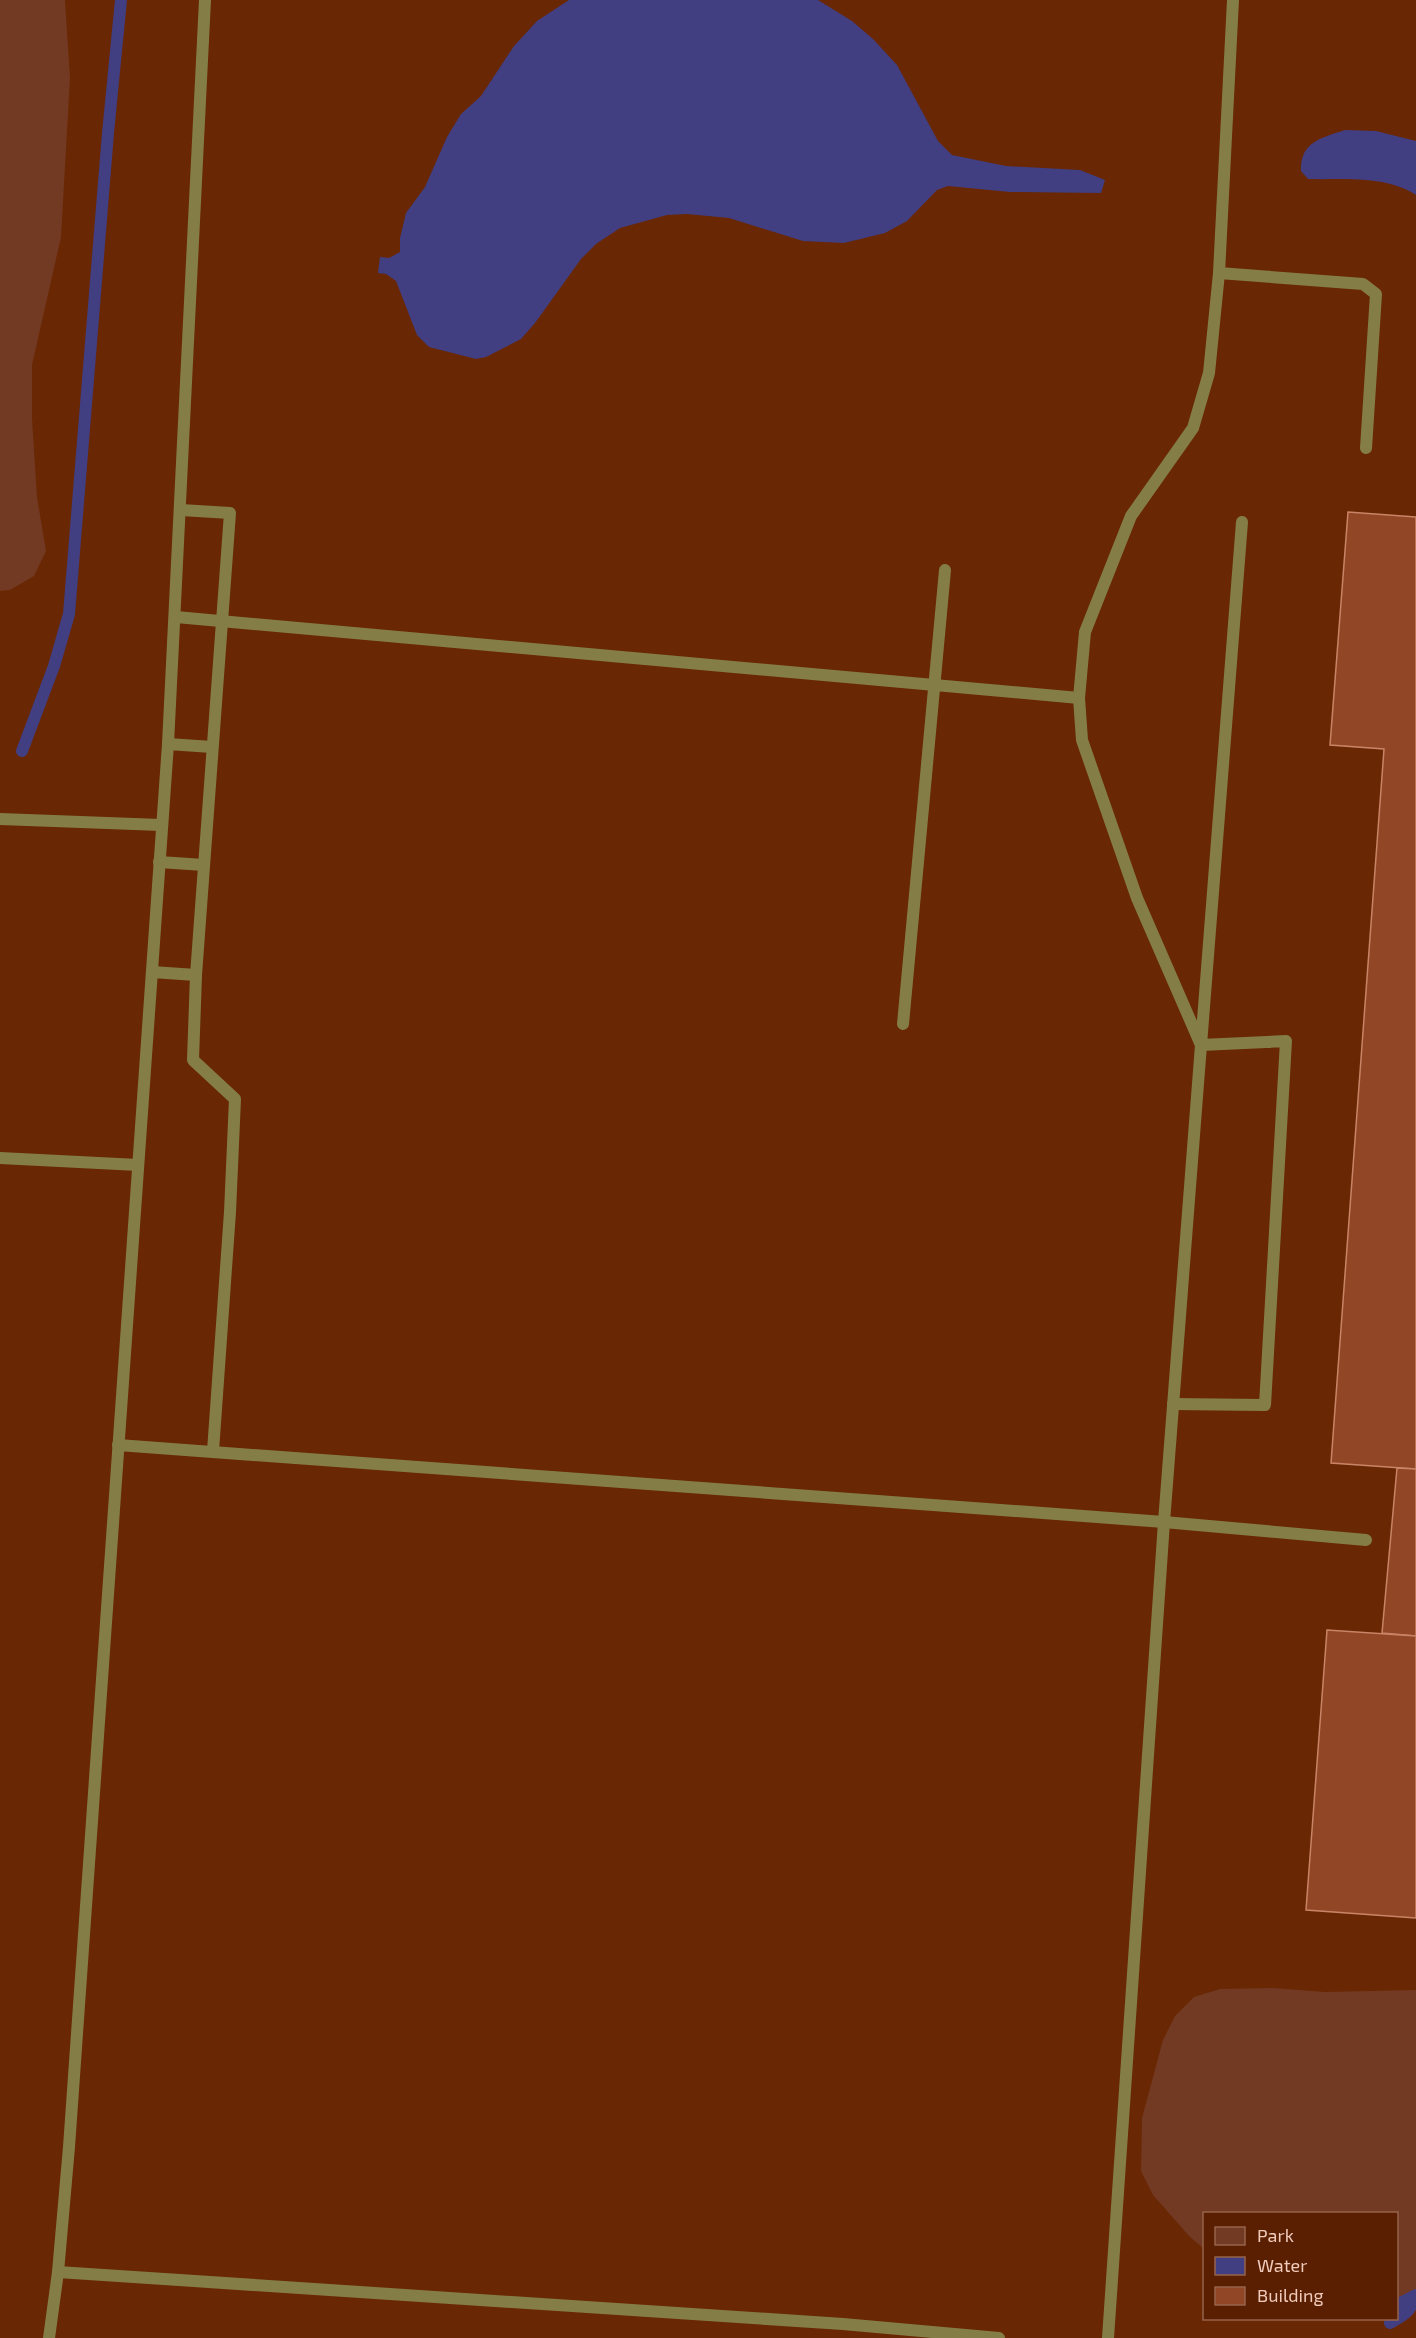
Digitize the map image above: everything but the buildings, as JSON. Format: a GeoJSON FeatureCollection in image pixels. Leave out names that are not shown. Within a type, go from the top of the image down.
{"type":"FeatureCollection","features":[{"type":"Feature","properties":{"kind":"lane"},"geometry":{"type":"LineString","coordinates":[[49,2338],[58,2272],[69,2147],[168,744],[205,0]]}},
{"type":"Feature","properties":{"kind":"lane"},"geometry":{"type":"LineString","coordinates":[[1201,1046],[1133,888],[1082,740],[1079,698],[1085,632],[1131,516],[1193,428],[1209,373],[1219,273],[1233,0]]}},
{"type":"Feature","properties":{"kind":"lane"},"geometry":{"type":"LineString","coordinates":[[1219,273],[1363,285],[1376,294],[1366,448]]}},
{"type":"Feature","properties":{"kind":"lane"},"geometry":{"type":"LineString","coordinates":[[181,510],[230,513],[196,975],[193,1060],[236,1099],[213,1451]]}},
{"type":"Feature","properties":{"kind":"lane"},"geometry":{"type":"LineString","coordinates":[[1108,2338],[1164,1522],[1242,522]]}},
{"type":"Feature","properties":{"kind":"lane"},"geometry":{"type":"LineString","coordinates":[[903,1024],[945,570]]}},
{"type":"Feature","properties":{"kind":"lane"},"geometry":{"type":"LineString","coordinates":[[176,617],[1079,698]]}},
{"type":"Feature","properties":{"kind":"lane"},"geometry":{"type":"LineString","coordinates":[[168,744],[212,747]]}},
{"type":"Feature","properties":{"kind":"lane"},"geometry":{"type":"LineString","coordinates":[[0,819],[161,825]]}},
{"type":"Feature","properties":{"kind":"lane"},"geometry":{"type":"LineString","coordinates":[[159,862],[204,865]]}},
{"type":"Feature","properties":{"kind":"lane"},"geometry":{"type":"LineString","coordinates":[[152,972],[196,975]]}},
{"type":"Feature","properties":{"kind":"lane"},"geometry":{"type":"LineString","coordinates":[[1173,1404],[1265,1405],[1286,1041],[1201,1046]]}},
{"type":"Feature","properties":{"kind":"lane"},"geometry":{"type":"LineString","coordinates":[[0,1158],[138,1165]]}},
{"type":"Feature","properties":{"kind":"lane"},"geometry":{"type":"LineString","coordinates":[[118,1445],[1164,1522],[1366,1540]]}},
{"type":"Feature","properties":{"kind":"lane"},"geometry":{"type":"LineString","coordinates":[[58,2272],[843,2324],[999,2338]]}},
{"type":"Feature","properties":{"kind":"lane"},"geometry":{"type":"LineString","coordinates":[[843,2324],[843,2338]]}},
{"type":"Feature","properties":{"kind":"shaded area"},"geometry":{"type":"Polygon","coordinates":[[[0,0],[1416,0],[1416,2338],[0,2338],[0,0]]]}},
{"type":"Feature","properties":{"kind":"green space"},"geometry":{"type":"Polygon","coordinates":[[[0,0],[65,0],[70,78],[61,237],[32,365],[32,418],[37,497],[46,551],[34,576],[10,590],[0,591],[0,0]]]}},
{"type":"Feature","properties":{"kind":"green space"},"geometry":{"type":"Polygon","coordinates":[[[1273,1988],[1325,1992],[1416,1990],[1416,2311],[1398,2310],[1398,2212],[1203,2212],[1203,2248],[1189,2236],[1153,2195],[1141,2171],[1142,2118],[1163,2040],[1175,2016],[1194,1997],[1220,1989],[1273,1988]]]}},
{"type":"Feature","properties":{"kind":"water"},"geometry":{"type":"Polygon","coordinates":[[[569,0],[818,0],[852,21],[873,39],[897,65],[938,141],[952,155],[1006,166],[1080,170],[1105,180],[1101,193],[1010,192],[948,186],[937,190],[907,221],[885,233],[844,243],[803,241],[729,218],[687,214],[667,215],[620,228],[596,244],[581,259],[521,339],[486,357],[476,359],[429,347],[417,335],[396,281],[386,274],[378,273],[380,257],[389,258],[400,252],[400,238],[406,213],[425,187],[447,137],[461,114],[481,96],[514,46],[537,21],[569,0]]]}},
{"type":"Feature","properties":{"kind":"water"},"geometry":{"type":"Polygon","coordinates":[[[1345,130],[1376,131],[1416,141],[1416,195],[1391,184],[1377,181],[1308,179],[1301,171],[1304,153],[1308,147],[1320,139],[1345,130]]]}},
{"type":"Feature","properties":{"kind":"waterway"},"geometry":{"type":"LineString","coordinates":[[22,751],[54,666],[69,614],[121,0]]}},
{"type":"Feature","properties":{"kind":"waterway"},"geometry":{"type":"LineString","coordinates":[[1398,2304],[1416,2295]]}},
{"type":"Feature","properties":{"kind":"waterway"},"geometry":{"type":"LineString","coordinates":[[1398,2318],[1412,2306],[1414,2296]]}},
{"type":"Feature","properties":{"kind":"waterway"},"geometry":{"type":"LineString","coordinates":[[1390,2323],[1395,2320]]}}]}
